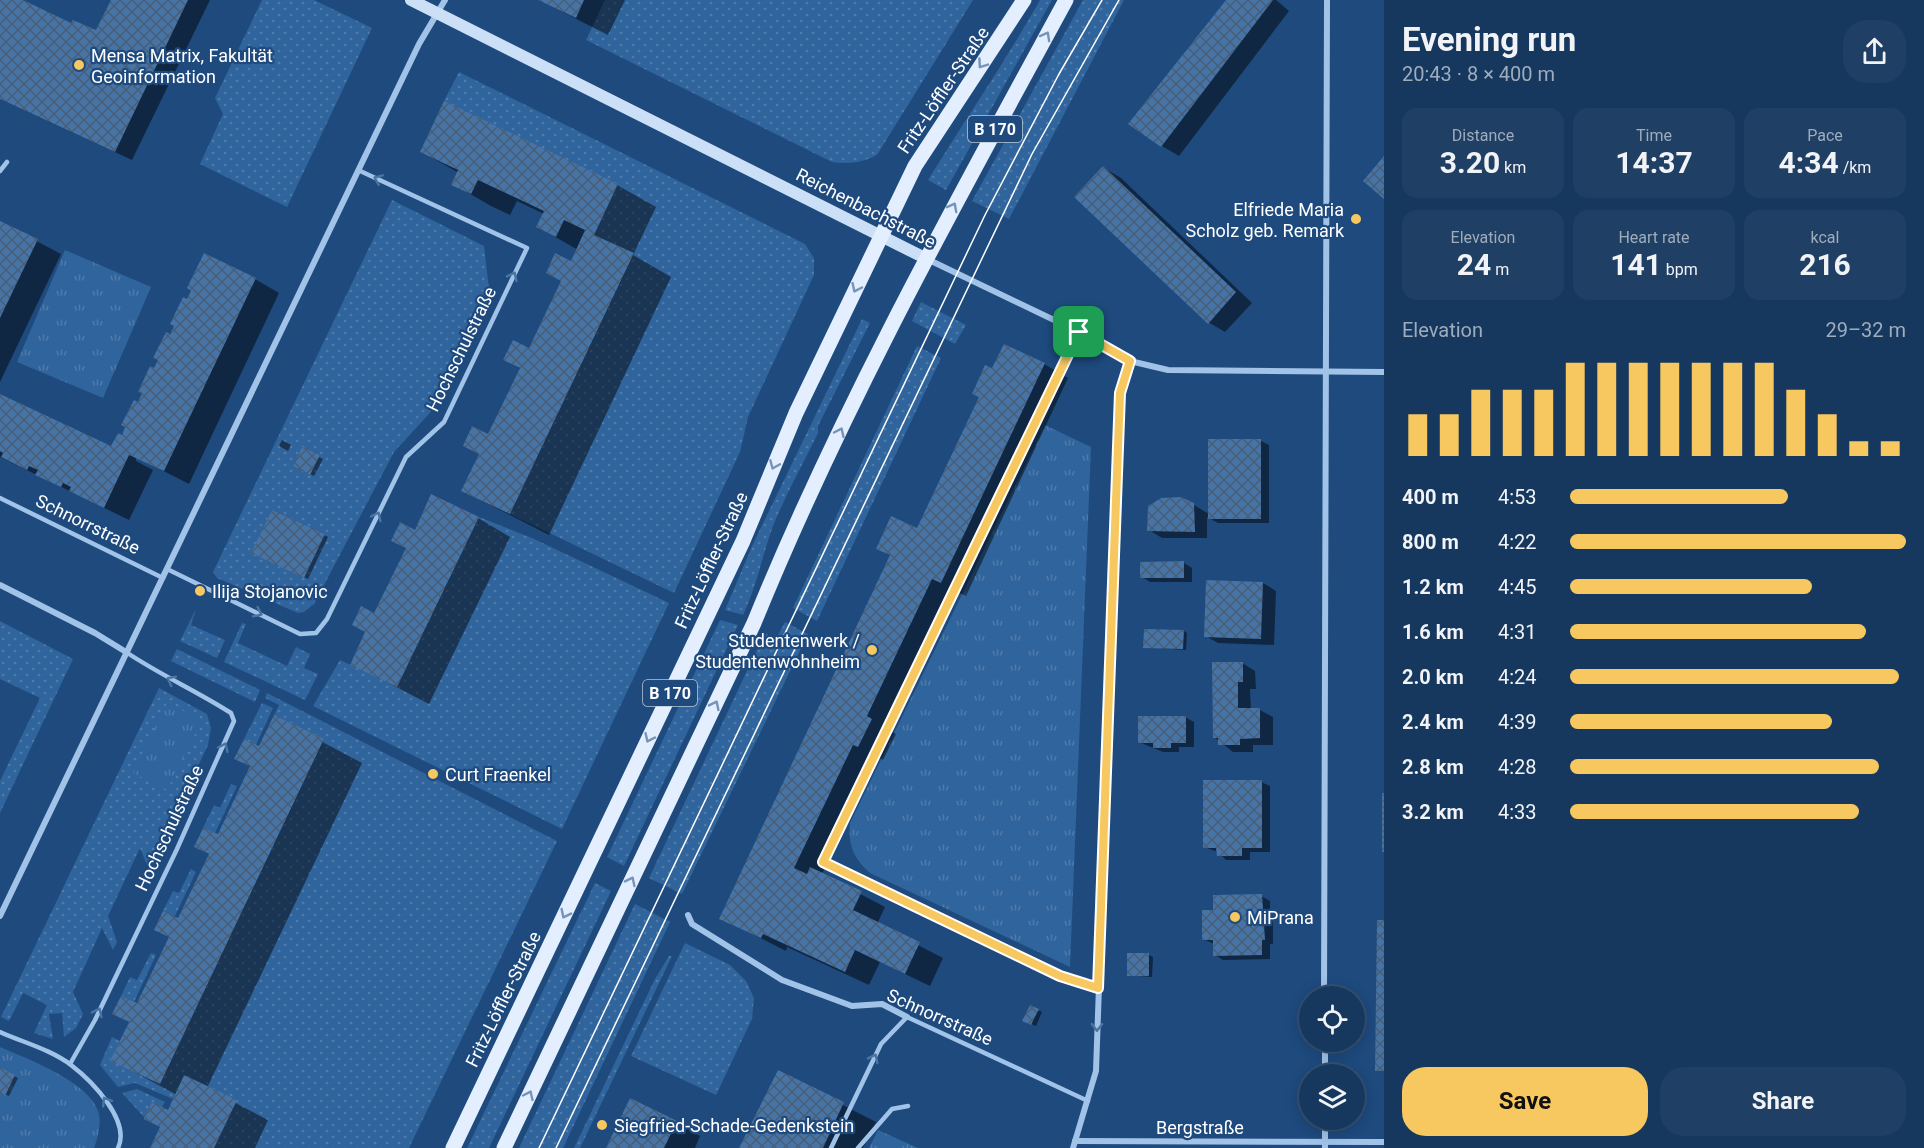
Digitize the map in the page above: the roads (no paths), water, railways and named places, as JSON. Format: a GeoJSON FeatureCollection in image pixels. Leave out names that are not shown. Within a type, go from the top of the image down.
{"type":"FeatureCollection","features":[{"type":"Feature","properties":{"kind":"main road","name":"Fritz-Löffler-Straße"},"geometry":{"type":"LineString","coordinates":[[453,1148],[743,541],[796,413],[881,235],[929,141],[1024,0]]}},
{"type":"Feature","properties":{"kind":"main road","name":"B 170"},"geometry":{"type":"LineString","coordinates":[[504,1148],[754,622],[873,361],[925,258],[1066,0]]}},
{"type":"Feature","properties":{"kind":"street","name":"Reichenbachstraße"},"geometry":{"type":"LineString","coordinates":[[411,0],[925,258],[1079,332],[1130,361],[1168,370],[1384,372]]}},
{"type":"Feature","properties":{"kind":"street"},"geometry":{"type":"LineString","coordinates":[[0,916],[419,44],[439,14],[445,0]]}},
{"type":"Feature","properties":{"kind":"street"},"geometry":{"type":"LineString","coordinates":[[1324,986],[1324,372],[1327,0]]}},
{"type":"Feature","properties":{"kind":"street"},"geometry":{"type":"LineString","coordinates":[[1074,1144],[1096,1071],[1120,393],[1130,361]]}},
{"type":"Feature","properties":{"kind":"street"},"geometry":{"type":"LineString","coordinates":[[0,585],[95,633],[126,652]]}},
{"type":"Feature","properties":{"kind":"street","name":"Schnorrstraße"},"geometry":{"type":"LineString","coordinates":[[688,915],[692,924],[782,980],[852,1006],[882,1004],[907,1017]]}},
{"type":"Feature","properties":{"kind":"street","name":"Bergstraße"},"geometry":{"type":"LineString","coordinates":[[1074,1144],[1325,1145],[1384,1142]]}},
{"type":"Feature","properties":{"kind":"lane"},"geometry":{"type":"LineString","coordinates":[[0,171],[7,162]]}},
{"type":"Feature","properties":{"kind":"lane","name":"Hochschulstraße"},"geometry":{"type":"LineString","coordinates":[[167,569],[300,634],[316,633],[327,619],[405,457],[444,422],[527,248],[358,170]]}},
{"type":"Feature","properties":{"kind":"lane"},"geometry":{"type":"LineString","coordinates":[[1079,332],[823,862],[1060,976],[1098,988]]}},
{"type":"Feature","properties":{"kind":"lane","name":"Schnorrstraße"},"geometry":{"type":"LineString","coordinates":[[0,498],[163,578]]}},
{"type":"Feature","properties":{"kind":"lane","name":"Hochschulstraße"},"geometry":{"type":"LineString","coordinates":[[70,1064],[94,1020],[177,849],[234,721],[231,713],[218,704],[160,675],[126,652]]}},
{"type":"Feature","properties":{"kind":"lane"},"geometry":{"type":"LineString","coordinates":[[831,1148],[881,1044],[907,1017]]}},
{"type":"Feature","properties":{"kind":"lane","name":"Schnorrstraße"},"geometry":{"type":"LineString","coordinates":[[907,1017],[1088,1101]]}},
{"type":"Feature","properties":{"kind":"lane"},"geometry":{"type":"LineString","coordinates":[[0,1032],[70,1064],[101,1093],[120,1125],[122,1139],[118,1148]]}},
{"type":"Feature","properties":{"kind":"lane"},"geometry":{"type":"LineString","coordinates":[[858,1148],[892,1109],[908,1106]]}},
{"type":"Feature","properties":{"kind":"tram line"},"geometry":{"type":"LineString","coordinates":[[539,1148],[985,215],[1059,74],[1102,0]]}},
{"type":"Feature","properties":{"kind":"tram line"},"geometry":{"type":"LineString","coordinates":[[556,1148],[1032,154],[1119,0]]}},
{"type":"Feature","properties":{"kind":"place","name":"Mensa Matrix, Fakultät Geoinformation"},"geometry":{"type":"Point","coordinates":[79,65]}},
{"type":"Feature","properties":{"kind":"place","name":"Elfriede Maria Scholz geb. Remark"},"geometry":{"type":"Point","coordinates":[1356,219]}},
{"type":"Feature","properties":{"kind":"place","name":"Ilija Stojanovic"},"geometry":{"type":"Point","coordinates":[200,591]}},
{"type":"Feature","properties":{"kind":"place","name":"Studentenwerk / Studentenwohnheim"},"geometry":{"type":"Point","coordinates":[872,650]}},
{"type":"Feature","properties":{"kind":"place","name":"Curt Fraenkel"},"geometry":{"type":"Point","coordinates":[433,774]}},
{"type":"Feature","properties":{"kind":"place","name":"MiPrana"},"geometry":{"type":"Point","coordinates":[1235,917]}},
{"type":"Feature","properties":{"kind":"place","name":"Siegfried-Schade-Gedenkstein"},"geometry":{"type":"Point","coordinates":[602,1125]}}]}
